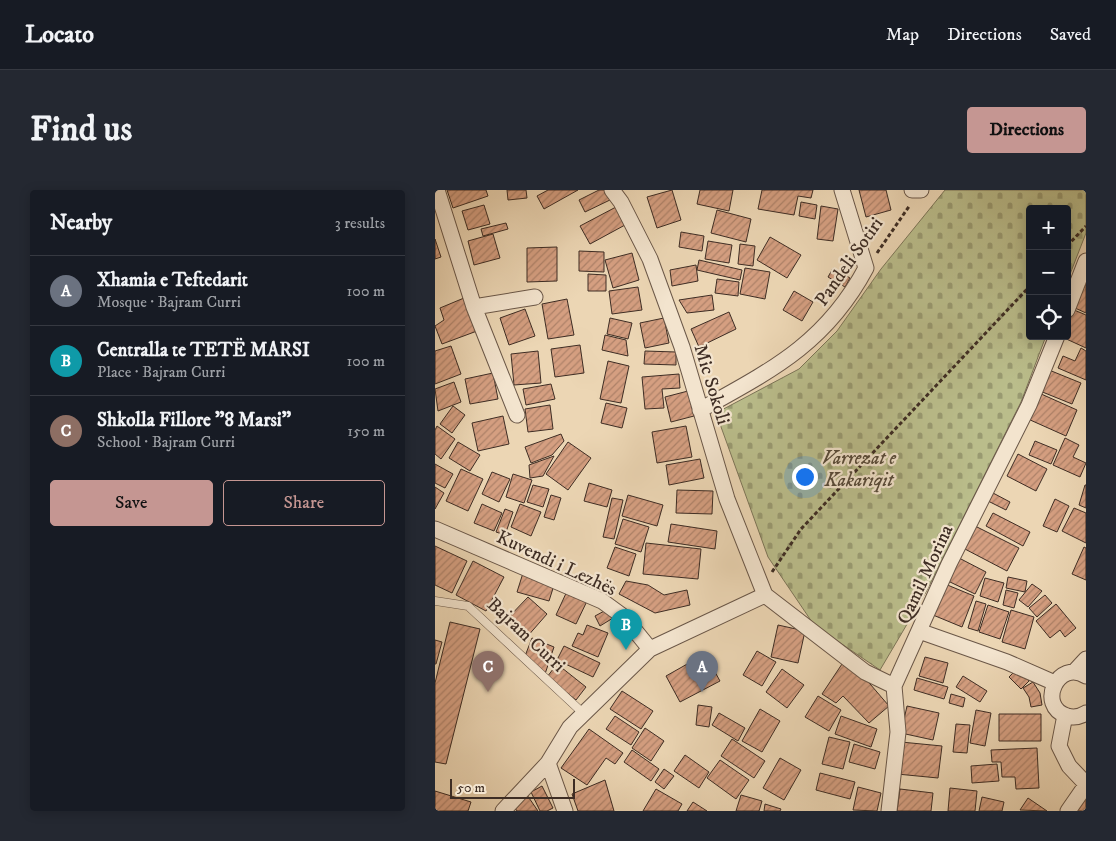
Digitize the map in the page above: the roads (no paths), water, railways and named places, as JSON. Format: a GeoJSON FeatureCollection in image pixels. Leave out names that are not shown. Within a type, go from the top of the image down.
{"type":"FeatureCollection","features":[{"type":"Feature","properties":{"kind":"street"},"geometry":{"type":"LineString","coordinates":[[437,190],[474,306],[517,415]]}},
{"type":"Feature","properties":{"kind":"street","name":"Mic Sokoli"},"geometry":{"type":"LineString","coordinates":[[612,190],[621,202],[650,259],[682,346],[727,499],[764,591]]}},
{"type":"Feature","properties":{"kind":"street","name":"Pandeli Sotiri"},"geometry":{"type":"LineString","coordinates":[[700,410],[752,381],[805,346],[838,314],[852,295],[866,268],[842,190]]}},
{"type":"Feature","properties":{"kind":"street"},"geometry":{"type":"LineString","coordinates":[[912,190],[920,190]]}},
{"type":"Feature","properties":{"kind":"street"},"geometry":{"type":"LineString","coordinates":[[1071,300],[1086,261]]}},
{"type":"Feature","properties":{"kind":"street"},"geometry":{"type":"LineString","coordinates":[[474,306],[535,297]]}},
{"type":"Feature","properties":{"kind":"street","name":"Qamil Morina"},"geometry":{"type":"LineString","coordinates":[[894,686],[949,564],[1029,405],[1055,340]]}},
{"type":"Feature","properties":{"kind":"street","name":"Kuvendi i Lezhës"},"geometry":{"type":"LineString","coordinates":[[435,529],[602,601],[624,617],[650,649]]}},
{"type":"Feature","properties":{"kind":"street"},"geometry":{"type":"LineString","coordinates":[[503,811],[548,763],[570,727],[650,649],[764,591],[865,672],[894,686],[898,732],[889,811]]}},
{"type":"Feature","properties":{"kind":"street"},"geometry":{"type":"LineString","coordinates":[[919,631],[1007,662],[1055,683]]}},
{"type":"Feature","properties":{"kind":"street"},"geometry":{"type":"LineString","coordinates":[[1086,659],[1080,674],[1067,673],[1055,683],[1052,697],[1054,705],[1065,715],[1074,717],[1086,713]]}},
{"type":"Feature","properties":{"kind":"street"},"geometry":{"type":"LineString","coordinates":[[1065,715],[1059,746],[1069,766],[1086,784],[1068,811]]}},
{"type":"Feature","properties":{"kind":"street"},"geometry":{"type":"LineString","coordinates":[[548,763],[565,811]]}},
{"type":"Feature","properties":{"kind":"lane","name":"Bajram Curri"},"geometry":{"type":"LineString","coordinates":[[435,601],[468,606],[584,714]]}},
{"type":"Feature","properties":{"kind":"place","name":"Centralla te TETË MARSI"},"geometry":{"type":"Point","coordinates":[626,650]}},
{"type":"Feature","properties":{"kind":"place","name":"Shkolla Fillore \"8 Marsi\""},"geometry":{"type":"Point","coordinates":[488,692]}},
{"type":"Feature","properties":{"kind":"place","name":"Xhamia e Teftedarit"},"geometry":{"type":"Point","coordinates":[702,692]}},
{"type":"Feature","properties":{"kind":"park label","name":"Varrezat e Kakariqit"},"geometry":{"type":"Point","coordinates":[859,468]}}]}
